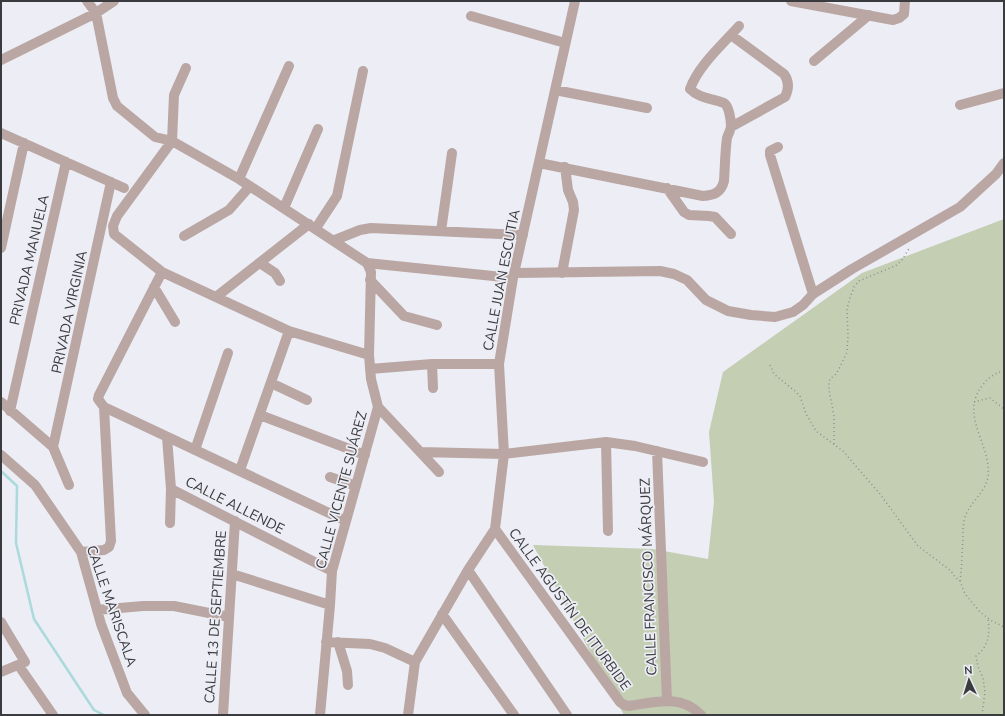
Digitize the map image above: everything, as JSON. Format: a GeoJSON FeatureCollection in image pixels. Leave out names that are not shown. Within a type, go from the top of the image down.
{"type":"FeatureCollection","features":[{"type":"Feature","properties":{"kind":"street"},"geometry":{"type":"LineString","coordinates":[[87,1],[96,13],[114,102],[117,106],[155,136],[172,141],[239,179],[335,240],[369,272],[404,316],[437,325]]}},
{"type":"Feature","properties":{"kind":"street"},"geometry":{"type":"LineString","coordinates":[[1,60],[96,13],[114,1]]}},
{"type":"Feature","properties":{"kind":"street","name":"CALLE JUAN ESCUTIA"},"geometry":{"type":"LineString","coordinates":[[408,715],[415,662],[468,570],[494,529],[504,454],[499,364],[514,276],[565,43],[576,1]]}},
{"type":"Feature","properties":{"kind":"street"},"geometry":{"type":"LineString","coordinates":[[790,1],[893,20],[904,14],[905,1]]}},
{"type":"Feature","properties":{"kind":"street"},"geometry":{"type":"LineString","coordinates":[[814,61],[869,15]]}},
{"type":"Feature","properties":{"kind":"street"},"geometry":{"type":"LineString","coordinates":[[471,16],[565,43]]}},
{"type":"Feature","properties":{"kind":"street"},"geometry":{"type":"LineString","coordinates":[[539,163],[565,167],[703,196],[718,193],[723,187],[728,137],[731,127],[727,105],[708,99],[690,89],[692,83],[703,67],[739,26]]}},
{"type":"Feature","properties":{"kind":"street"},"geometry":{"type":"LineString","coordinates":[[731,35],[784,74],[787,79],[788,86],[786,97],[731,127]]}},
{"type":"Feature","properties":{"kind":"street"},"geometry":{"type":"LineString","coordinates":[[239,179],[289,66]]}},
{"type":"Feature","properties":{"kind":"street"},"geometry":{"type":"LineString","coordinates":[[186,68],[174,96],[172,141],[117,216],[113,226],[114,234],[162,272],[290,331],[369,356]]}},
{"type":"Feature","properties":{"kind":"street"},"geometry":{"type":"LineString","coordinates":[[216,297],[312,226],[337,196],[363,71]]}},
{"type":"Feature","properties":{"kind":"street"},"geometry":{"type":"LineString","coordinates":[[555,90],[647,108]]}},
{"type":"Feature","properties":{"kind":"street"},"geometry":{"type":"LineString","coordinates":[[960,105],[1004,93]]}},
{"type":"Feature","properties":{"kind":"street"},"geometry":{"type":"LineString","coordinates":[[284,208],[318,129]]}},
{"type":"Feature","properties":{"kind":"street"},"geometry":{"type":"LineString","coordinates":[[1,133],[124,188]]}},
{"type":"Feature","properties":{"kind":"street"},"geometry":{"type":"LineString","coordinates":[[1,248],[24,143]]}},
{"type":"Feature","properties":{"kind":"street"},"geometry":{"type":"LineString","coordinates":[[778,147],[772,149],[770,154],[813,294]]}},
{"type":"Feature","properties":{"kind":"street"},"geometry":{"type":"LineString","coordinates":[[441,231],[452,153]]}},
{"type":"Feature","properties":{"kind":"street","name":"PRIVADA MANUELA"},"geometry":{"type":"LineString","coordinates":[[10,411],[66,162]]}},
{"type":"Feature","properties":{"kind":"street"},"geometry":{"type":"LineString","coordinates":[[369,272],[514,276],[562,273],[660,271],[674,274],[687,280],[706,300],[728,310],[751,315],[775,317],[793,312],[803,305],[813,294],[852,269],[960,207],[996,174],[1004,163]]}},
{"type":"Feature","properties":{"kind":"street"},"geometry":{"type":"LineString","coordinates":[[562,273],[574,210],[573,202],[568,190],[565,167]]}},
{"type":"Feature","properties":{"kind":"street","name":"PRIVADA VIRGINIA"},"geometry":{"type":"LineString","coordinates":[[53,447],[111,182]]}},
{"type":"Feature","properties":{"kind":"street"},"geometry":{"type":"LineString","coordinates":[[184,236],[229,210],[250,186]]}},
{"type":"Feature","properties":{"kind":"street"},"geometry":{"type":"LineString","coordinates":[[667,188],[684,212],[689,216],[715,217],[731,234]]}},
{"type":"Feature","properties":{"kind":"street"},"geometry":{"type":"LineString","coordinates":[[335,240],[360,230],[371,228],[523,235]]}},
{"type":"Feature","properties":{"kind":"street"},"geometry":{"type":"LineString","coordinates":[[260,263],[275,273],[280,281]]}},
{"type":"Feature","properties":{"kind":"street"},"geometry":{"type":"LineString","coordinates":[[162,272],[98,395],[98,399],[104,407],[346,521]]}},
{"type":"Feature","properties":{"kind":"street","name":"CALLE VICENTE SUÁREZ"},"geometry":{"type":"LineString","coordinates":[[320,715],[332,571],[378,407],[371,379],[369,356],[369,272]]}},
{"type":"Feature","properties":{"kind":"street"},"geometry":{"type":"LineString","coordinates":[[154,287],[175,322]]}},
{"type":"Feature","properties":{"kind":"street"},"geometry":{"type":"LineString","coordinates":[[240,470],[290,331]]}},
{"type":"Feature","properties":{"kind":"street"},"geometry":{"type":"LineString","coordinates":[[195,450],[228,353]]}},
{"type":"Feature","properties":{"kind":"street"},"geometry":{"type":"LineString","coordinates":[[432,364],[433,388]]}},
{"type":"Feature","properties":{"kind":"street"},"geometry":{"type":"LineString","coordinates":[[370,369],[432,364],[499,364]]}},
{"type":"Feature","properties":{"kind":"street"},"geometry":{"type":"LineString","coordinates":[[271,383],[307,400]]}},
{"type":"Feature","properties":{"kind":"street"},"geometry":{"type":"LineString","coordinates":[[1,402],[53,447],[69,485]]}},
{"type":"Feature","properties":{"kind":"street"},"geometry":{"type":"LineString","coordinates":[[81,552],[104,550],[109,547],[111,541],[104,407]]}},
{"type":"Feature","properties":{"kind":"street"},"geometry":{"type":"LineString","coordinates":[[378,407],[439,472]]}},
{"type":"Feature","properties":{"kind":"street"},"geometry":{"type":"LineString","coordinates":[[260,416],[365,455]]}},
{"type":"Feature","properties":{"kind":"street","name":"CALLE ALLENDE"},"geometry":{"type":"LineString","coordinates":[[167,437],[171,489],[332,571]]}},
{"type":"Feature","properties":{"kind":"street"},"geometry":{"type":"LineString","coordinates":[[606,442],[608,531]]}},
{"type":"Feature","properties":{"kind":"street"},"geometry":{"type":"LineString","coordinates":[[420,452],[504,454],[606,442],[635,446],[703,462]]}},
{"type":"Feature","properties":{"kind":"street","name":"CALLE FRANCISCO MÁRQUEZ"},"geometry":{"type":"LineString","coordinates":[[657,451],[667,701]]}},
{"type":"Feature","properties":{"kind":"street","name":"CALLE MARISCALA"},"geometry":{"type":"LineString","coordinates":[[1,455],[35,485],[81,552],[97,610],[127,692],[145,715]]}},
{"type":"Feature","properties":{"kind":"street"},"geometry":{"type":"LineString","coordinates":[[330,477],[356,486]]}},
{"type":"Feature","properties":{"kind":"street"},"geometry":{"type":"LineString","coordinates":[[170,523],[171,489]]}},
{"type":"Feature","properties":{"kind":"street","name":"CALLE 13 DE SEPTIEMBRE"},"geometry":{"type":"LineString","coordinates":[[223,715],[235,521]]}},
{"type":"Feature","properties":{"kind":"street","name":"CALLE AGUSTÍN DE ITURBIDE"},"geometry":{"type":"LineString","coordinates":[[494,529],[620,702],[629,706],[667,701]]}},
{"type":"Feature","properties":{"kind":"street"},"geometry":{"type":"LineString","coordinates":[[468,570],[567,715]]}},
{"type":"Feature","properties":{"kind":"street"},"geometry":{"type":"LineString","coordinates":[[232,574],[330,606]]}},
{"type":"Feature","properties":{"kind":"street"},"geometry":{"type":"LineString","coordinates":[[97,610],[143,606],[174,606],[229,617]]}},
{"type":"Feature","properties":{"kind":"street"},"geometry":{"type":"LineString","coordinates":[[442,614],[514,715]]}},
{"type":"Feature","properties":{"kind":"street"},"geometry":{"type":"LineString","coordinates":[[1,622],[22,664],[53,715]]}},
{"type":"Feature","properties":{"kind":"street"},"geometry":{"type":"LineString","coordinates":[[326,642],[370,644],[385,648],[415,662]]}},
{"type":"Feature","properties":{"kind":"street"},"geometry":{"type":"LineString","coordinates":[[338,642],[347,671],[348,685]]}},
{"type":"Feature","properties":{"kind":"street"},"geometry":{"type":"LineString","coordinates":[[1,672],[22,664]]}},
{"type":"Feature","properties":{"kind":"street"},"geometry":{"type":"LineString","coordinates":[[667,701],[674,700],[683,703],[701,715]]}},
{"type":"Feature","properties":{"kind":"path"},"geometry":{"type":"LineString","coordinates":[[834,444],[834,416],[829,382],[830,378],[836,374],[847,352],[847,309],[854,287],[859,281],[900,263],[912,243]]}},
{"type":"Feature","properties":{"kind":"path"},"geometry":{"type":"LineString","coordinates":[[770,365],[774,374],[793,388],[800,396],[806,414],[816,431],[843,451],[880,494],[918,546],[937,559],[960,581]]}},
{"type":"Feature","properties":{"kind":"path"},"geometry":{"type":"LineString","coordinates":[[1004,371],[997,372],[990,376],[975,395],[975,424],[985,452],[988,475],[984,489],[970,507],[964,522],[960,581],[965,594],[980,612],[988,619],[1004,627]]}},
{"type":"Feature","properties":{"kind":"path"},"geometry":{"type":"LineString","coordinates":[[974,402],[990,398],[1004,409]]}},
{"type":"Feature","properties":{"kind":"path"},"geometry":{"type":"LineString","coordinates":[[982,715],[985,692],[983,678],[978,667],[976,656],[984,650],[990,632],[988,619]]}},
{"type":"Feature","properties":{"kind":"green space"},"geometry":{"type":"Polygon","coordinates":[[[1004,219],[1004,715],[624,715],[533,545],[653,549],[708,559],[714,502],[709,432],[723,372],[862,273],[1004,219]]]}},
{"type":"Feature","properties":{"kind":"waterway"},"geometry":{"type":"LineString","coordinates":[[1,471],[17,486],[16,543],[34,619],[94,710],[104,715]]}}]}
